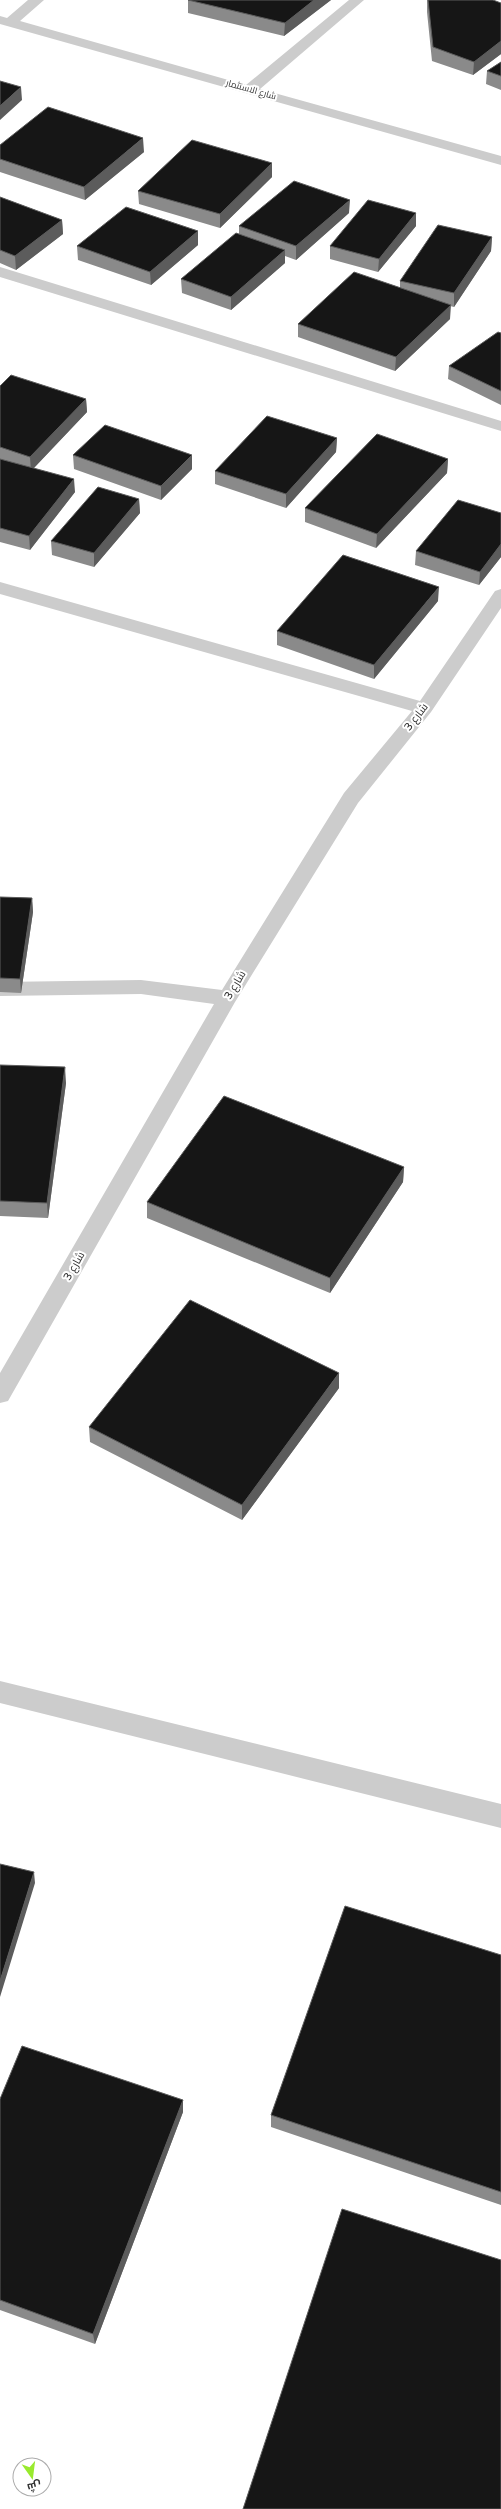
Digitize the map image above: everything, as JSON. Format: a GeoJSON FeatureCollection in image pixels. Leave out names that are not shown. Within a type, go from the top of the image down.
{"type":"FeatureCollection","features":[{"type":"Feature","properties":{"kind":"street"},"geometry":{"type":"LineString","coordinates":[[4,21],[37,0]]}},
{"type":"Feature","properties":{"kind":"street"},"geometry":{"type":"LineString","coordinates":[[249,90],[357,0]]}},
{"type":"Feature","properties":{"kind":"street","name":"شارع الاستثمار"},"geometry":{"type":"LineString","coordinates":[[4,21],[501,161]]}},
{"type":"Feature","properties":{"kind":"street"},"geometry":{"type":"LineString","coordinates":[[0,272],[501,426]]}},
{"type":"Feature","properties":{"kind":"street"},"geometry":{"type":"LineString","coordinates":[[0,588],[424,708]]}},
{"type":"Feature","properties":{"kind":"street","name":"شارع 3"},"geometry":{"type":"LineString","coordinates":[[0,1394],[227,998],[351,798],[424,708],[501,595]]}},
{"type":"Feature","properties":{"kind":"street"},"geometry":{"type":"LineString","coordinates":[[0,989],[141,987],[227,998]]}},
{"type":"Feature","properties":{"kind":"street"},"geometry":{"type":"LineString","coordinates":[[0,1692],[501,1816]]}},
{"type":"Feature","properties":{"kind":"building"},"geometry":{"type":"Polygon","coordinates":[[[188,0],[314,0],[285,23],[188,0]]]}},
{"type":"Feature","properties":{"kind":"building"},"geometry":{"type":"Polygon","coordinates":[[[428,0],[493,0],[501,3],[501,41],[474,62],[433,47],[428,0]]]}},
{"type":"Feature","properties":{"kind":"building"},"geometry":{"type":"Polygon","coordinates":[[[501,62],[501,76],[487,71],[501,62]]]}},
{"type":"Feature","properties":{"kind":"building"},"geometry":{"type":"Polygon","coordinates":[[[0,81],[21,87],[0,106],[0,81]]]}},
{"type":"Feature","properties":{"kind":"building"},"geometry":{"type":"Polygon","coordinates":[[[48,107],[143,138],[84,187],[0,159],[0,145],[48,107]]]}},
{"type":"Feature","properties":{"kind":"building"},"geometry":{"type":"Polygon","coordinates":[[[192,140],[272,163],[220,214],[138,191],[192,140]]]}},
{"type":"Feature","properties":{"kind":"building"},"geometry":{"type":"Polygon","coordinates":[[[294,181],[350,200],[296,246],[239,226],[294,181]]]}},
{"type":"Feature","properties":{"kind":"building"},"geometry":{"type":"Polygon","coordinates":[[[0,197],[62,220],[15,256],[0,250],[0,197]]]}},
{"type":"Feature","properties":{"kind":"building"},"geometry":{"type":"Polygon","coordinates":[[[368,200],[416,213],[379,259],[330,246],[368,200]]]}},
{"type":"Feature","properties":{"kind":"building"},"geometry":{"type":"Polygon","coordinates":[[[126,207],[198,231],[150,272],[77,246],[126,207]]]}},
{"type":"Feature","properties":{"kind":"building"},"geometry":{"type":"Polygon","coordinates":[[[438,225],[492,237],[454,293],[400,281],[438,225]]]}},
{"type":"Feature","properties":{"kind":"building"},"geometry":{"type":"Polygon","coordinates":[[[236,233],[285,250],[231,297],[181,279],[236,233]]]}},
{"type":"Feature","properties":{"kind":"building"},"geometry":{"type":"Polygon","coordinates":[[[354,272],[451,305],[396,357],[298,324],[354,272]]]}},
{"type":"Feature","properties":{"kind":"building"},"geometry":{"type":"Polygon","coordinates":[[[498,332],[501,333],[501,391],[449,366],[498,332]]]}},
{"type":"Feature","properties":{"kind":"building"},"geometry":{"type":"Polygon","coordinates":[[[11,375],[86,399],[30,457],[0,447],[0,386],[11,375]]]}},
{"type":"Feature","properties":{"kind":"building"},"geometry":{"type":"Polygon","coordinates":[[[267,416],[337,438],[286,494],[215,471],[267,416]]]}},
{"type":"Feature","properties":{"kind":"building"},"geometry":{"type":"Polygon","coordinates":[[[105,425],[192,455],[161,486],[73,455],[105,425]]]}},
{"type":"Feature","properties":{"kind":"building"},"geometry":{"type":"Polygon","coordinates":[[[377,434],[448,459],[377,534],[305,508],[377,434]]]}},
{"type":"Feature","properties":{"kind":"building"},"geometry":{"type":"Polygon","coordinates":[[[0,459],[74,479],[29,536],[0,528],[0,459]]]}},
{"type":"Feature","properties":{"kind":"building"},"geometry":{"type":"Polygon","coordinates":[[[98,487],[139,499],[94,553],[51,541],[98,487]]]}},
{"type":"Feature","properties":{"kind":"building"},"geometry":{"type":"Polygon","coordinates":[[[458,500],[501,513],[501,544],[480,572],[416,551],[458,500]]]}},
{"type":"Feature","properties":{"kind":"building"},"geometry":{"type":"Polygon","coordinates":[[[343,555],[439,587],[374,665],[277,631],[343,555]]]}},
{"type":"Feature","properties":{"kind":"building"},"geometry":{"type":"Polygon","coordinates":[[[0,897],[32,898],[20,979],[0,978],[0,897]]]}},
{"type":"Feature","properties":{"kind":"building"},"geometry":{"type":"Polygon","coordinates":[[[0,1065],[65,1067],[47,1203],[0,1201],[0,1065]]]}},
{"type":"Feature","properties":{"kind":"building"},"geometry":{"type":"Polygon","coordinates":[[[224,1096],[404,1167],[330,1278],[147,1202],[224,1096]]]}},
{"type":"Feature","properties":{"kind":"building"},"geometry":{"type":"Polygon","coordinates":[[[190,1300],[339,1373],[242,1505],[89,1427],[190,1300]]]}},
{"type":"Feature","properties":{"kind":"building"},"geometry":{"type":"Polygon","coordinates":[[[0,1864],[34,1872],[0,1981],[0,1864]]]}},
{"type":"Feature","properties":{"kind":"building"},"geometry":{"type":"Polygon","coordinates":[[[345,1906],[501,1955],[501,2192],[271,2115],[345,1906]]]}},
{"type":"Feature","properties":{"kind":"building"},"geometry":{"type":"Polygon","coordinates":[[[22,2046],[183,2100],[93,2334],[0,2300],[0,2099],[22,2046]]]}},
{"type":"Feature","properties":{"kind":"building"},"geometry":{"type":"Polygon","coordinates":[[[342,2209],[501,2260],[501,2509],[243,2509],[342,2209]]]}}]}
